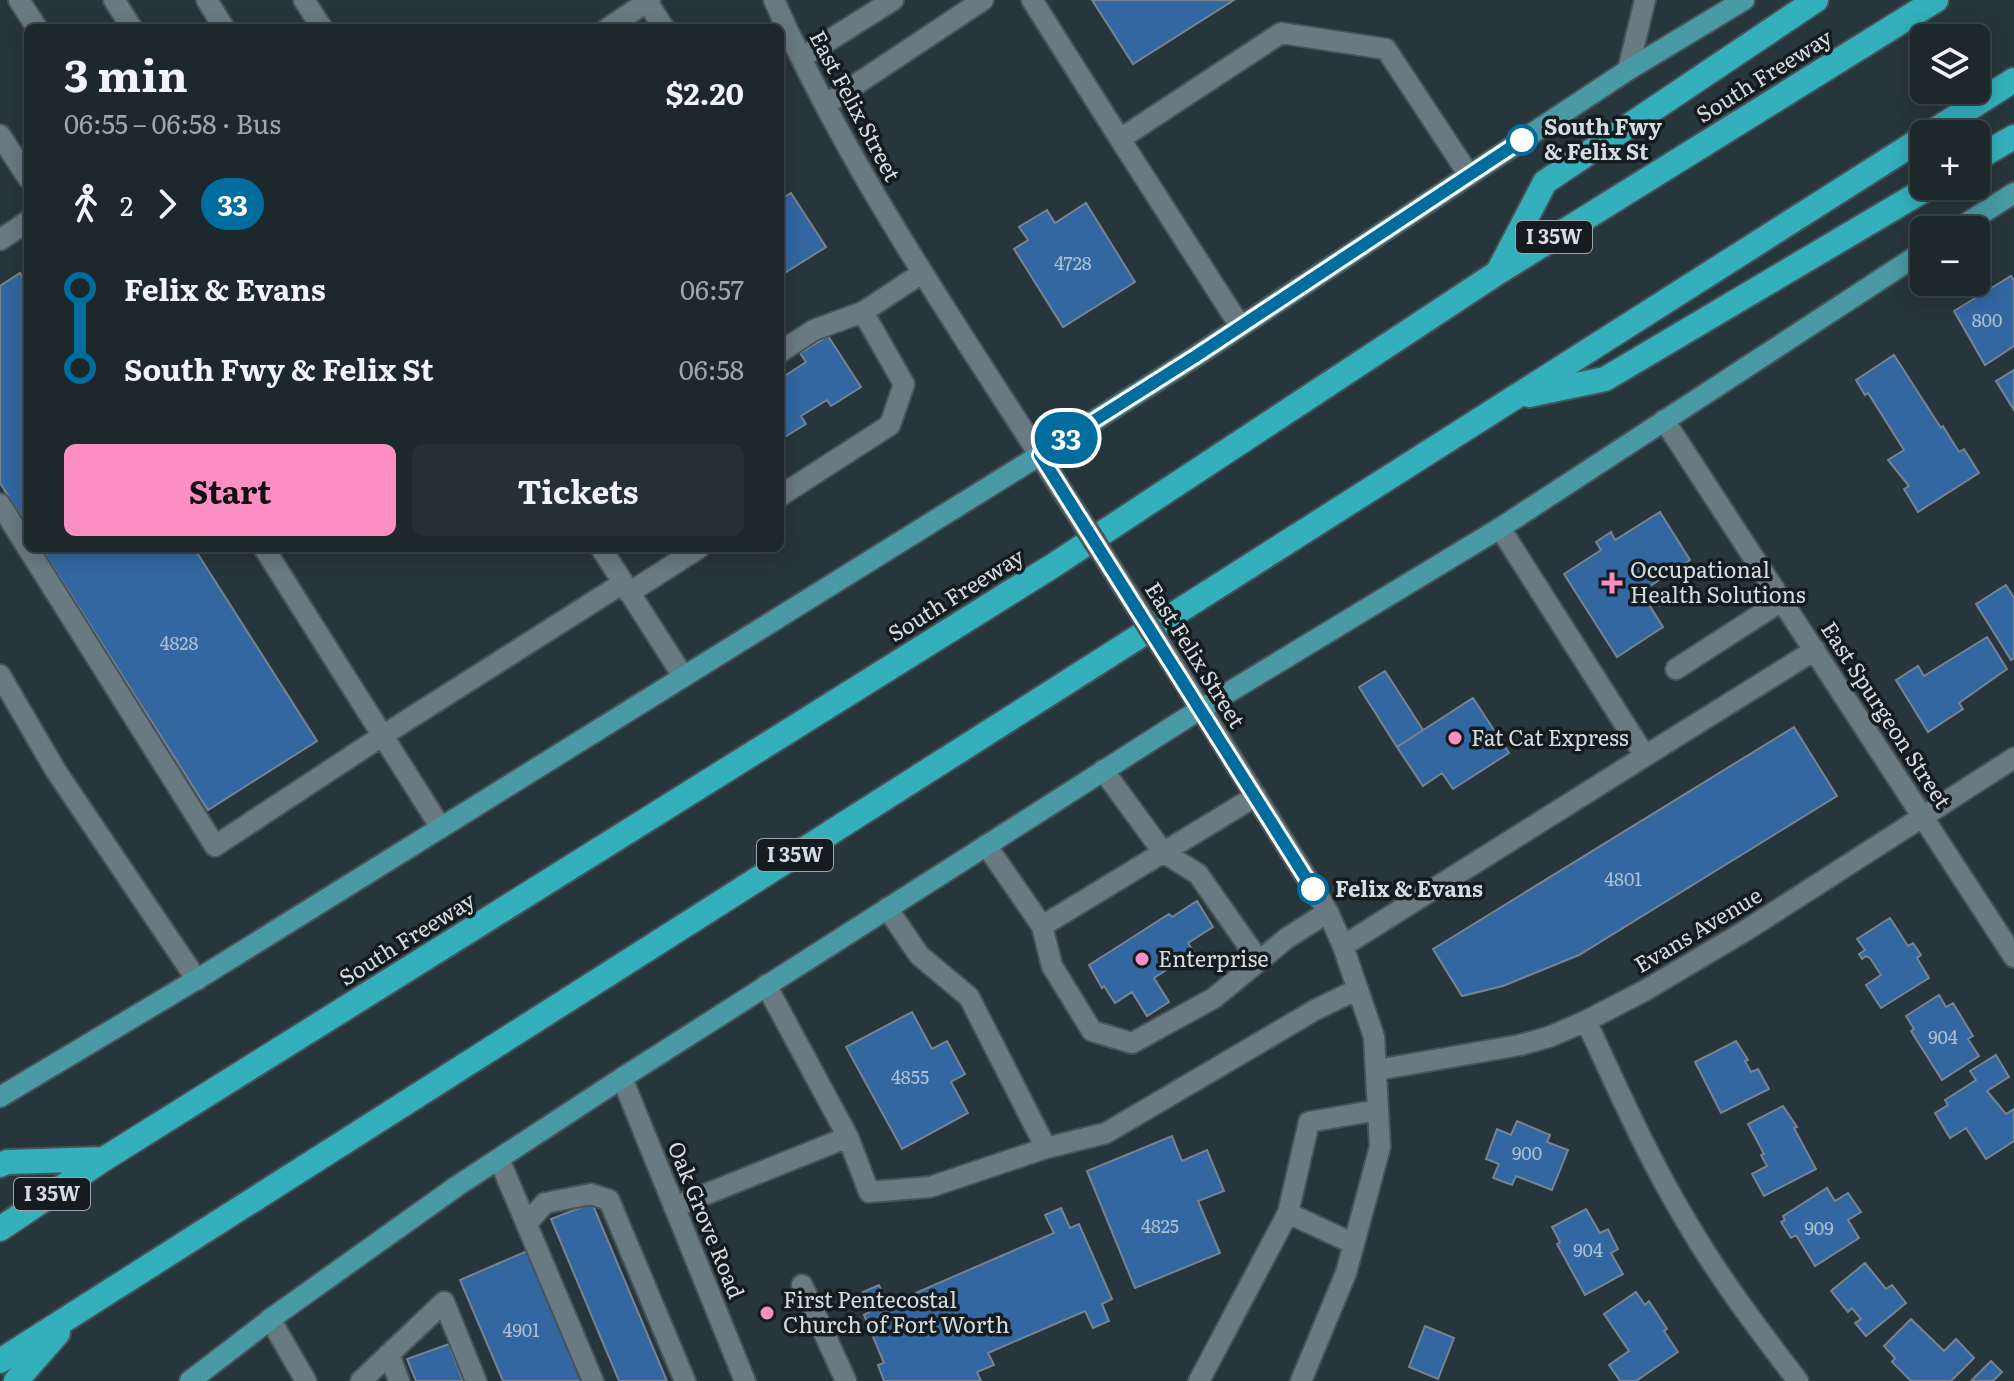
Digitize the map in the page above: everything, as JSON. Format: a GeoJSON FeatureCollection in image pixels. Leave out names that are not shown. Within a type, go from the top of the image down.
{"type":"FeatureCollection","features":[{"type":"Feature","properties":{"kind":"highway"},"geometry":{"type":"LineString","coordinates":[[1497,273],[1545,182],[1816,0]]}},
{"type":"Feature","properties":{"kind":"highway","name":"South Freeway"},"geometry":{"type":"LineString","coordinates":[[0,1229],[104,1159],[1054,565],[1497,273],[1936,0]]}},
{"type":"Feature","properties":{"kind":"highway"},"geometry":{"type":"LineString","coordinates":[[1951,120],[2014,80]]}},
{"type":"Feature","properties":{"kind":"highway"},"geometry":{"type":"LineString","coordinates":[[1990,151],[2014,137]]}},
{"type":"Feature","properties":{"kind":"highway","name":"I 35W"},"geometry":{"type":"LineString","coordinates":[[0,1361],[1910,146]]}},
{"type":"Feature","properties":{"kind":"highway"},"geometry":{"type":"LineString","coordinates":[[1515,398],[1605,379],[1910,198]]}},
{"type":"Feature","properties":{"kind":"highway"},"geometry":{"type":"LineString","coordinates":[[0,1165],[7,1162],[104,1159]]}},
{"type":"Feature","properties":{"kind":"highway"},"geometry":{"type":"LineString","coordinates":[[16,1381],[76,1313]]}},
{"type":"Feature","properties":{"kind":"main road"},"geometry":{"type":"LineString","coordinates":[[0,1097],[197,980],[1040,455],[1628,70],[1744,0]]}},
{"type":"Feature","properties":{"kind":"main road"},"geometry":{"type":"LineString","coordinates":[[1978,216],[2014,193]]}},
{"type":"Feature","properties":{"kind":"main road"},"geometry":{"type":"LineString","coordinates":[[190,1381],[270,1319],[499,1159],[622,1078],[1103,770],[1500,528],[1910,260]]}},
{"type":"Feature","properties":{"kind":"street"},"geometry":{"type":"LineString","coordinates":[[19,0],[34,24]]}},
{"type":"Feature","properties":{"kind":"street"},"geometry":{"type":"LineString","coordinates":[[114,0],[129,24]]}},
{"type":"Feature","properties":{"kind":"street"},"geometry":{"type":"LineString","coordinates":[[207,0],[222,24]]}},
{"type":"Feature","properties":{"kind":"street"},"geometry":{"type":"LineString","coordinates":[[304,0],[319,24]]}},
{"type":"Feature","properties":{"kind":"street","name":"East Felix Street"},"geometry":{"type":"LineString","coordinates":[[774,0],[853,160],[1256,796],[1328,912],[1343,946],[1374,1037],[1380,1147],[1346,1273],[1301,1381]]}},
{"type":"Feature","properties":{"kind":"street"},"geometry":{"type":"LineString","coordinates":[[801,58],[893,0]]}},
{"type":"Feature","properties":{"kind":"street"},"geometry":{"type":"LineString","coordinates":[[825,105],[983,0]]}},
{"type":"Feature","properties":{"kind":"street"},"geometry":{"type":"LineString","coordinates":[[1032,0],[1240,326]]}},
{"type":"Feature","properties":{"kind":"street"},"geometry":{"type":"LineString","coordinates":[[1628,70],[1645,0]]}},
{"type":"Feature","properties":{"kind":"street"},"geometry":{"type":"LineString","coordinates":[[614,24],[648,1],[662,24]]}},
{"type":"Feature","properties":{"kind":"street"},"geometry":{"type":"LineString","coordinates":[[1120,139],[1281,33],[1386,49],[1469,175]]}},
{"type":"Feature","properties":{"kind":"street"},"geometry":{"type":"LineString","coordinates":[[0,135],[24,172]]}},
{"type":"Feature","properties":{"kind":"street"},"geometry":{"type":"LineString","coordinates":[[0,240],[24,224]]}},
{"type":"Feature","properties":{"kind":"street"},"geometry":{"type":"LineString","coordinates":[[784,349],[814,330],[863,312],[922,273]]}},
{"type":"Feature","properties":{"kind":"street"},"geometry":{"type":"LineString","coordinates":[[784,493],[890,425],[904,384],[863,312]]}},
{"type":"Feature","properties":{"kind":"street","name":"East Spurgeon Street"},"geometry":{"type":"LineString","coordinates":[[1664,420],[2014,957]]}},
{"type":"Feature","properties":{"kind":"street"},"geometry":{"type":"LineString","coordinates":[[0,504],[24,542]]}},
{"type":"Feature","properties":{"kind":"street"},"geometry":{"type":"LineString","coordinates":[[1500,528],[1645,756]]}},
{"type":"Feature","properties":{"kind":"street"},"geometry":{"type":"LineString","coordinates":[[30,552],[215,846],[382,736],[626,588],[692,552]]}},
{"type":"Feature","properties":{"kind":"street"},"geometry":{"type":"LineString","coordinates":[[267,552],[441,828]]}},
{"type":"Feature","properties":{"kind":"street"},"geometry":{"type":"LineString","coordinates":[[604,552],[683,676]]}},
{"type":"Feature","properties":{"kind":"street"},"geometry":{"type":"LineString","coordinates":[[1676,669],[1783,600]]}},
{"type":"Feature","properties":{"kind":"street"},"geometry":{"type":"LineString","coordinates":[[1343,946],[1815,650]]}},
{"type":"Feature","properties":{"kind":"street"},"geometry":{"type":"LineString","coordinates":[[0,675],[56,771],[197,980]]}},
{"type":"Feature","properties":{"kind":"street","name":"Evans Avenue"},"geometry":{"type":"LineString","coordinates":[[1377,1070],[1520,1045],[1586,1021],[1644,991],[1745,931],[2014,758]]}},
{"type":"Feature","properties":{"kind":"street"},"geometry":{"type":"LineString","coordinates":[[1103,770],[1163,852],[1198,874],[1259,961]]}},
{"type":"Feature","properties":{"kind":"street"},"geometry":{"type":"LineString","coordinates":[[1042,926],[1256,796]]}},
{"type":"Feature","properties":{"kind":"street"},"geometry":{"type":"LineString","coordinates":[[986,845],[1042,926],[1052,966],[1092,1031],[1132,1043],[1214,998],[1287,938],[1328,912]]}},
{"type":"Feature","properties":{"kind":"street"},"geometry":{"type":"LineString","coordinates":[[887,908],[919,955],[969,997],[1046,1148]]}},
{"type":"Feature","properties":{"kind":"street"},"geometry":{"type":"LineString","coordinates":[[766,985],[848,1137],[869,1192],[930,1187],[1046,1148],[1106,1133],[1315,1010],[1358,989]]}},
{"type":"Feature","properties":{"kind":"street"},"geometry":{"type":"LineString","coordinates":[[1586,1021],[1642,1140],[1684,1219],[1741,1306],[1798,1381]]}},
{"type":"Feature","properties":{"kind":"street","name":"Oak Grove Road"},"geometry":{"type":"LineString","coordinates":[[622,1078],[745,1381]]}},
{"type":"Feature","properties":{"kind":"street"},"geometry":{"type":"LineString","coordinates":[[1199,1381],[1288,1213],[1309,1122],[1378,1110]]}},
{"type":"Feature","properties":{"kind":"street"},"geometry":{"type":"LineString","coordinates":[[674,1207],[848,1137]]}},
{"type":"Feature","properties":{"kind":"street"},"geometry":{"type":"LineString","coordinates":[[499,1159],[593,1381]]}},
{"type":"Feature","properties":{"kind":"street"},"geometry":{"type":"LineString","coordinates":[[527,1223],[545,1203],[591,1194],[609,1200],[685,1381]]}},
{"type":"Feature","properties":{"kind":"street"},"geometry":{"type":"LineString","coordinates":[[1288,1213],[1354,1244]]}},
{"type":"Feature","properties":{"kind":"street"},"geometry":{"type":"LineString","coordinates":[[802,1285],[846,1381]]}},
{"type":"Feature","properties":{"kind":"street"},"geometry":{"type":"LineString","coordinates":[[361,1381],[444,1302],[476,1381]]}},
{"type":"Feature","properties":{"kind":"street"},"geometry":{"type":"LineString","coordinates":[[270,1319],[306,1381]]}},
{"type":"Feature","properties":{"kind":"street"},"geometry":{"type":"LineString","coordinates":[[389,1354],[399,1381]]}},
{"type":"Feature","properties":{"kind":"building"},"geometry":{"type":"Polygon","coordinates":[[[1092,0],[1234,0],[1133,64],[1092,0]]]}},
{"type":"Feature","properties":{"kind":"building"},"geometry":{"type":"Polygon","coordinates":[[[791,193],[826,247],[784,273],[784,197],[791,193]]]}},
{"type":"Feature","properties":{"kind":"building"},"geometry":{"type":"Polygon","coordinates":[[[1086,203],[1135,282],[1063,327],[1014,249],[1028,240],[1019,227],[1022,225],[1047,210],[1055,223],[1086,203]]]}},
{"type":"Feature","properties":{"kind":"building"},"geometry":{"type":"Polygon","coordinates":[[[20,273],[24,280],[24,521],[0,483],[0,286],[20,273]]]}},
{"type":"Feature","properties":{"kind":"building"},"geometry":{"type":"Polygon","coordinates":[[[2011,276],[2014,281],[2014,346],[1985,365],[1954,311],[1978,296],[1990,296],[1990,289],[2011,276]]]}},
{"type":"Feature","properties":{"kind":"building"},"geometry":{"type":"Polygon","coordinates":[[[828,336],[861,387],[831,406],[827,400],[801,416],[806,424],[784,438],[784,376],[806,362],[800,353],[828,336]]]}},
{"type":"Feature","properties":{"kind":"building"},"geometry":{"type":"Polygon","coordinates":[[[1894,355],[1941,428],[1943,426],[1959,452],[1964,449],[1979,473],[1918,512],[1904,489],[1909,486],[1888,460],[1904,450],[1868,393],[1865,395],[1856,380],[1894,355]]]}},
{"type":"Feature","properties":{"kind":"building"},"geometry":{"type":"Polygon","coordinates":[[[2014,370],[2014,410],[1996,381],[2014,370]]]}},
{"type":"Feature","properties":{"kind":"building","name":"Occupational Health Solutions"},"geometry":{"type":"Polygon","coordinates":[[[1660,512],[1690,560],[1641,592],[1663,627],[1617,657],[1564,574],[1601,550],[1596,542],[1611,532],[1615,540],[1660,512]]]}},
{"type":"Feature","properties":{"kind":"building"},"geometry":{"type":"Polygon","coordinates":[[[44,552],[197,552],[317,741],[208,810],[44,552]]]}},
{"type":"Feature","properties":{"kind":"building"},"geometry":{"type":"Polygon","coordinates":[[[2006,585],[2014,598],[2014,658],[2011,660],[1976,604],[2006,585]]]}},
{"type":"Feature","properties":{"kind":"building"},"geometry":{"type":"Polygon","coordinates":[[[1987,637],[2007,669],[1959,703],[1963,709],[1928,732],[1896,680],[1918,666],[1924,676],[1987,637]]]}},
{"type":"Feature","properties":{"kind":"building"},"geometry":{"type":"Polygon","coordinates":[[[1385,671],[1423,730],[1397,747],[1359,687],[1385,671]]]}},
{"type":"Feature","properties":{"kind":"building","name":"Fat Cat Express"},"geometry":{"type":"Polygon","coordinates":[[[1473,698],[1509,753],[1453,789],[1442,773],[1423,786],[1397,747],[1473,698]]]}},
{"type":"Feature","properties":{"kind":"building"},"geometry":{"type":"Polygon","coordinates":[[[1794,727],[1837,796],[1579,955],[1503,986],[1462,996],[1433,949],[1794,727]]]}},
{"type":"Feature","properties":{"kind":"building","name":"Enterprise"},"geometry":{"type":"Polygon","coordinates":[[[1197,901],[1213,927],[1188,943],[1194,952],[1154,978],[1169,1002],[1147,1016],[1132,992],[1115,1003],[1089,965],[1169,914],[1172,917],[1197,901]]]}},
{"type":"Feature","properties":{"kind":"building"},"geometry":{"type":"Polygon","coordinates":[[[1890,918],[1908,946],[1913,943],[1921,955],[1917,958],[1929,978],[1881,1008],[1866,985],[1881,975],[1870,958],[1866,956],[1862,959],[1859,954],[1865,950],[1857,939],[1890,918]]]}},
{"type":"Feature","properties":{"kind":"building"},"geometry":{"type":"Polygon","coordinates":[[[1939,995],[1946,1007],[1953,1003],[1973,1036],[1968,1039],[1979,1056],[1942,1080],[1911,1031],[1914,1029],[1906,1016],[1939,995]]]}},
{"type":"Feature","properties":{"kind":"building"},"geometry":{"type":"Polygon","coordinates":[[[912,1012],[932,1049],[947,1041],[965,1074],[951,1082],[968,1113],[902,1149],[846,1047],[912,1012]]]}},
{"type":"Feature","properties":{"kind":"building"},"geometry":{"type":"Polygon","coordinates":[[[1736,1041],[1748,1060],[1745,1061],[1751,1072],[1758,1069],[1769,1089],[1721,1113],[1695,1062],[1736,1041]]]}},
{"type":"Feature","properties":{"kind":"building"},"geometry":{"type":"Polygon","coordinates":[[[1996,1055],[2009,1077],[1987,1091],[2006,1114],[2014,1109],[2014,1141],[1986,1159],[1966,1128],[1950,1138],[1935,1113],[1948,1105],[1945,1100],[1976,1080],[1970,1071],[1996,1055]]]}},
{"type":"Feature","properties":{"kind":"building"},"geometry":{"type":"Polygon","coordinates":[[[1783,1106],[1797,1127],[1794,1128],[1816,1169],[1764,1196],[1752,1174],[1767,1166],[1748,1124],[1783,1106]]]}},
{"type":"Feature","properties":{"kind":"building"},"geometry":{"type":"Polygon","coordinates":[[[1517,1121],[1550,1135],[1547,1142],[1568,1150],[1552,1190],[1516,1176],[1512,1185],[1493,1178],[1499,1164],[1486,1159],[1497,1129],[1511,1135],[1517,1121]]]}},
{"type":"Feature","properties":{"kind":"building"},"geometry":{"type":"Polygon","coordinates":[[[1172,1136],[1182,1161],[1207,1150],[1224,1191],[1198,1201],[1220,1253],[1135,1288],[1087,1171],[1172,1136]]]}},
{"type":"Feature","properties":{"kind":"building"},"geometry":{"type":"Polygon","coordinates":[[[1827,1188],[1835,1201],[1848,1193],[1861,1212],[1848,1220],[1859,1238],[1815,1266],[1796,1235],[1791,1238],[1781,1222],[1785,1220],[1783,1216],[1827,1188]]]}},
{"type":"Feature","properties":{"kind":"building"},"geometry":{"type":"Polygon","coordinates":[[[592,1203],[667,1381],[619,1381],[551,1219],[592,1203]]]}},
{"type":"Feature","properties":{"kind":"building"},"geometry":{"type":"Polygon","coordinates":[[[1061,1208],[1070,1228],[1079,1224],[1112,1299],[1102,1304],[1109,1321],[1093,1328],[1085,1311],[988,1353],[994,1365],[977,1372],[981,1381],[884,1381],[878,1365],[884,1363],[864,1315],[871,1311],[863,1292],[879,1285],[888,1305],[1054,1233],[1045,1215],[1061,1208]]]}},
{"type":"Feature","properties":{"kind":"building"},"geometry":{"type":"Polygon","coordinates":[[[1586,1209],[1600,1233],[1608,1229],[1618,1249],[1611,1253],[1623,1274],[1585,1295],[1557,1244],[1560,1242],[1552,1227],[1586,1209]]]}},
{"type":"Feature","properties":{"kind":"building"},"geometry":{"type":"Polygon","coordinates":[[[527,1251],[582,1381],[503,1381],[460,1280],[527,1251]]]}},
{"type":"Feature","properties":{"kind":"building"},"geometry":{"type":"Polygon","coordinates":[[[1865,1263],[1886,1289],[1892,1285],[1906,1303],[1866,1336],[1855,1323],[1861,1319],[1852,1308],[1848,1312],[1831,1291],[1865,1263]]]}},
{"type":"Feature","properties":{"kind":"building"},"geometry":{"type":"Polygon","coordinates":[[[1636,1292],[1645,1305],[1649,1301],[1678,1352],[1636,1381],[1620,1381],[1609,1365],[1629,1351],[1604,1314],[1636,1292]]]}},
{"type":"Feature","properties":{"kind":"building"},"geometry":{"type":"Polygon","coordinates":[[[1911,1319],[1944,1351],[1956,1339],[1974,1358],[1951,1381],[1911,1381],[1892,1362],[1895,1358],[1884,1346],[1911,1319]]]}},
{"type":"Feature","properties":{"kind":"building"},"geometry":{"type":"Polygon","coordinates":[[[1425,1326],[1454,1338],[1438,1379],[1409,1367],[1425,1326]]]}},
{"type":"Feature","properties":{"kind":"building"},"geometry":{"type":"Polygon","coordinates":[[[449,1344],[463,1381],[416,1381],[407,1359],[449,1344]]]}},
{"type":"Feature","properties":{"kind":"building"},"geometry":{"type":"Polygon","coordinates":[[[1991,1361],[2002,1372],[1993,1381],[1971,1381],[1991,1361]]]}},
{"type":"Feature","properties":{"kind":"bus line","name":"33"},"geometry":{"type":"LineString","coordinates":[[1313,889],[1040,455],[1196,356],[1522,140]]}},
{"type":"Feature","properties":{"kind":"place","name":"South Fwy & Felix St"},"geometry":{"type":"Point","coordinates":[1522,140]}},
{"type":"Feature","properties":{"kind":"place","name":"Occupational Health Solutions"},"geometry":{"type":"Point","coordinates":[1612,583]}},
{"type":"Feature","properties":{"kind":"place","name":"Fat Cat Express"},"geometry":{"type":"Point","coordinates":[1455,738]}},
{"type":"Feature","properties":{"kind":"place","name":"Felix & Evans"},"geometry":{"type":"Point","coordinates":[1313,889]}},
{"type":"Feature","properties":{"kind":"place","name":"Enterprise"},"geometry":{"type":"Point","coordinates":[1142,959]}},
{"type":"Feature","properties":{"kind":"place","name":"First Pentecostal Church of Fort Worth"},"geometry":{"type":"Point","coordinates":[767,1313]}}]}
